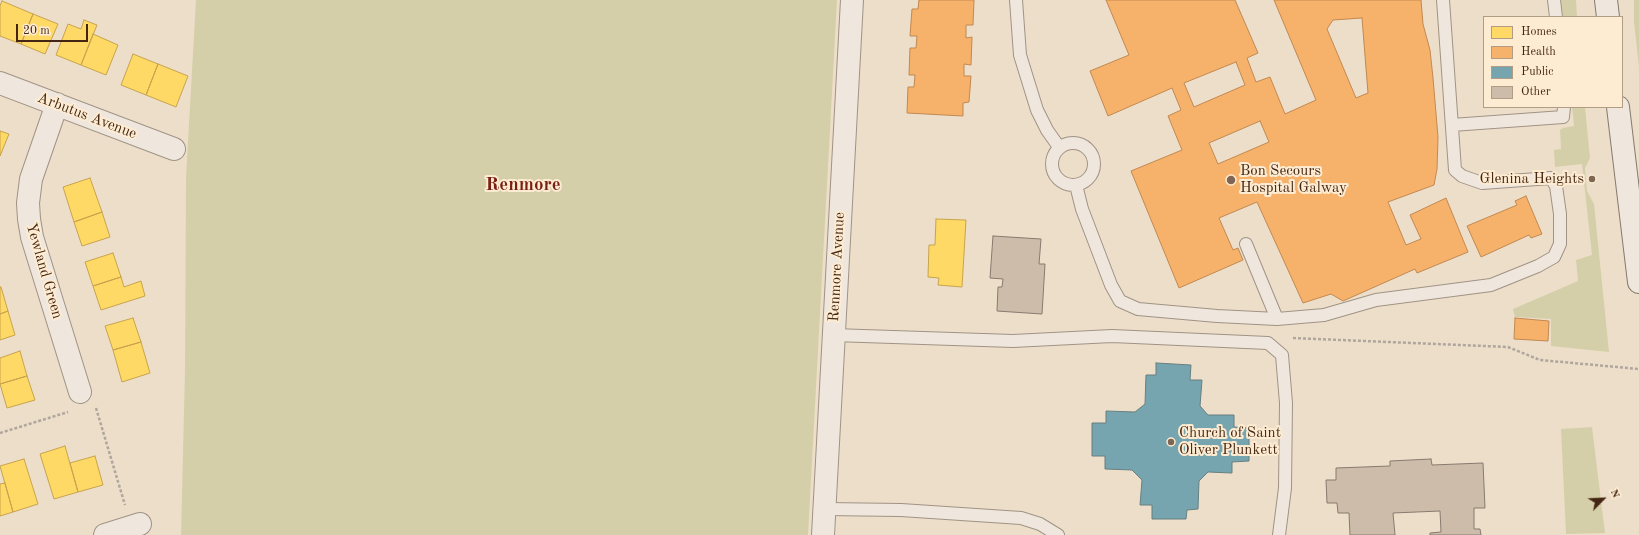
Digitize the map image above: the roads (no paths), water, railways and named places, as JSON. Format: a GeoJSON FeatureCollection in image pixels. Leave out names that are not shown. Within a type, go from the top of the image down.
{"type":"FeatureCollection","features":[{"type":"Feature","properties":{"kind":"street","name":"Renmore Avenue"},"geometry":{"type":"LineString","coordinates":[[823,535],[852,0]]}},
{"type":"Feature","properties":{"kind":"street"},"geometry":{"type":"LineString","coordinates":[[1606,0],[1608,16]]}},
{"type":"Feature","properties":{"kind":"street","name":"Arbutus Avenue"},"geometry":{"type":"LineString","coordinates":[[0,83],[174,149]]}},
{"type":"Feature","properties":{"kind":"street","name":"Yewland Green"},"geometry":{"type":"LineString","coordinates":[[57,104],[31,179],[28,203],[29,219],[32,237],[84,401]]}},
{"type":"Feature","properties":{"kind":"street"},"geometry":{"type":"LineString","coordinates":[[1618,108],[1639,282]]}},
{"type":"Feature","properties":{"kind":"street"},"geometry":{"type":"LineString","coordinates":[[105,535],[136,526]]}},
{"type":"Feature","properties":{"kind":"lane"},"geometry":{"type":"LineString","coordinates":[[1016,0],[1020,56],[1036,110],[1059,148]]}},
{"type":"Feature","properties":{"kind":"lane"},"geometry":{"type":"LineString","coordinates":[[1076,185],[1082,209],[1111,285],[1120,301],[1138,309],[1217,316],[1277,319],[1324,315],[1376,300],[1490,285],[1554,257],[1560,244],[1560,214],[1556,186],[1551,178],[1482,183],[1462,176],[1455,170],[1443,0]]}},
{"type":"Feature","properties":{"kind":"lane"},"geometry":{"type":"LineString","coordinates":[[1554,0],[1556,16]]}},
{"type":"Feature","properties":{"kind":"lane"},"geometry":{"type":"LineString","coordinates":[[1452,125],[1564,112]]}},
{"type":"Feature","properties":{"kind":"lane"},"geometry":{"type":"LineString","coordinates":[[1069,143],[1078,143],[1088,148],[1093,158],[1093,169],[1088,178],[1076,185],[1061,181],[1055,175],[1052,166],[1052,159],[1059,148],[1069,143]]}},
{"type":"Feature","properties":{"kind":"lane"},"geometry":{"type":"LineString","coordinates":[[1246,244],[1277,319]]}},
{"type":"Feature","properties":{"kind":"lane"},"geometry":{"type":"LineString","coordinates":[[833,335],[1013,340],[1112,336],[1268,343],[1282,355],[1286,403],[1285,488],[1279,535]]}},
{"type":"Feature","properties":{"kind":"lane"},"geometry":{"type":"LineString","coordinates":[[825,509],[901,510],[1021,518],[1040,524],[1058,535]]}},
{"type":"Feature","properties":{"kind":"place","name":"Glenina Heights"},"geometry":{"type":"Point","coordinates":[1592,179]}},
{"type":"Feature","properties":{"kind":"place","name":"Bon Secours Hospital Galway"},"geometry":{"type":"Point","coordinates":[1231,180]}},
{"type":"Feature","properties":{"kind":"place","name":"Church of Saint Oliver Plunkett"},"geometry":{"type":"Point","coordinates":[1171,442]}},
{"type":"Feature","properties":{"kind":"district","name":"Renmore"},"geometry":{"type":"Point","coordinates":[523,185]}}]}
